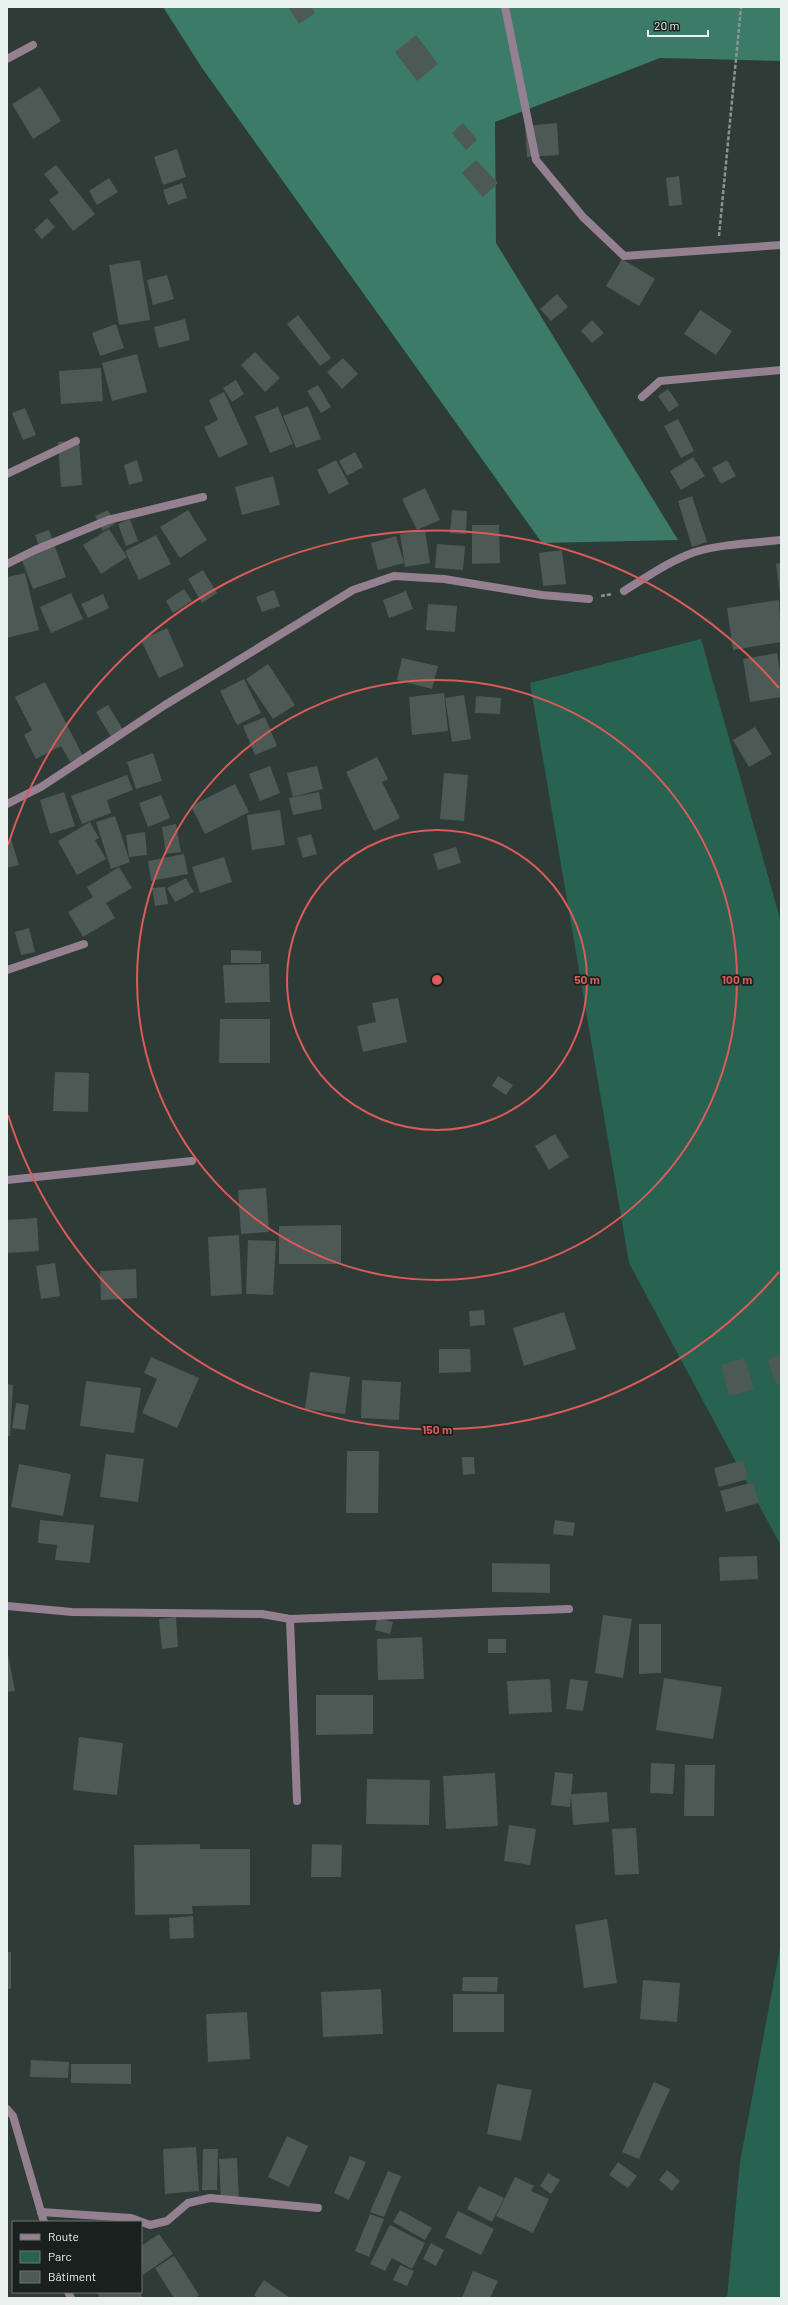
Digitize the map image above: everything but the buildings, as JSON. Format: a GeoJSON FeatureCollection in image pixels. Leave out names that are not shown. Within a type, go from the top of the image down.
{"type":"FeatureCollection","features":[{"type":"Feature","properties":{"kind":"street"},"geometry":{"type":"LineString","coordinates":[[505,7],[513,56],[536,160],[583,217],[624,256],[781,245]]}},
{"type":"Feature","properties":{"kind":"street"},"geometry":{"type":"LineString","coordinates":[[7,59],[33,45]]}},
{"type":"Feature","properties":{"kind":"street"},"geometry":{"type":"LineString","coordinates":[[642,398],[660,381],[781,370]]}},
{"type":"Feature","properties":{"kind":"street"},"geometry":{"type":"LineString","coordinates":[[7,474],[76,441]]}},
{"type":"Feature","properties":{"kind":"street"},"geometry":{"type":"LineString","coordinates":[[7,564],[35,550],[108,520],[203,497]]}},
{"type":"Feature","properties":{"kind":"street"},"geometry":{"type":"LineString","coordinates":[[624,591],[662,568],[695,552],[721,547],[781,540]]}},
{"type":"Feature","properties":{"kind":"street"},"geometry":{"type":"LineString","coordinates":[[7,804],[42,787],[165,705],[353,590],[394,576],[444,579],[542,595],[589,599]]}},
{"type":"Feature","properties":{"kind":"street"},"geometry":{"type":"LineString","coordinates":[[7,970],[84,944]]}},
{"type":"Feature","properties":{"kind":"street"},"geometry":{"type":"LineString","coordinates":[[7,1180],[192,1161]]}},
{"type":"Feature","properties":{"kind":"street"},"geometry":{"type":"LineString","coordinates":[[7,1606],[72,1612],[262,1614],[290,1619],[569,1609]]}},
{"type":"Feature","properties":{"kind":"street"},"geometry":{"type":"LineString","coordinates":[[290,1619],[297,1801]]}},
{"type":"Feature","properties":{"kind":"street"},"geometry":{"type":"LineString","coordinates":[[7,2110],[13,2116],[44,2221]]}},
{"type":"Feature","properties":{"kind":"street"},"geometry":{"type":"LineString","coordinates":[[142,2222],[150,2225],[167,2221],[188,2202],[210,2198],[318,2208]]}},
{"type":"Feature","properties":{"kind":"street"},"geometry":{"type":"LineString","coordinates":[[41,2212],[131,2218],[139,2221]]}},
{"type":"Feature","properties":{"kind":"path"},"geometry":{"type":"LineString","coordinates":[[718,250],[741,7]]}},
{"type":"Feature","properties":{"kind":"path"},"geometry":{"type":"LineString","coordinates":[[589,599],[624,591]]}},
{"type":"Feature","properties":{"kind":"green space"},"geometry":{"type":"Polygon","coordinates":[[[163,7],[781,7],[781,61],[660,58],[495,122],[496,243],[678,540],[542,543],[202,68],[163,7]]]}},
{"type":"Feature","properties":{"kind":"green space"},"geometry":{"type":"Polygon","coordinates":[[[701,639],[781,922],[781,1546],[629,1263],[530,683],[701,639]]]}},
{"type":"Feature","properties":{"kind":"green space"},"geometry":{"type":"Polygon","coordinates":[[[781,1943],[781,2298],[727,2298],[740,2162],[781,1943]]]}}]}
